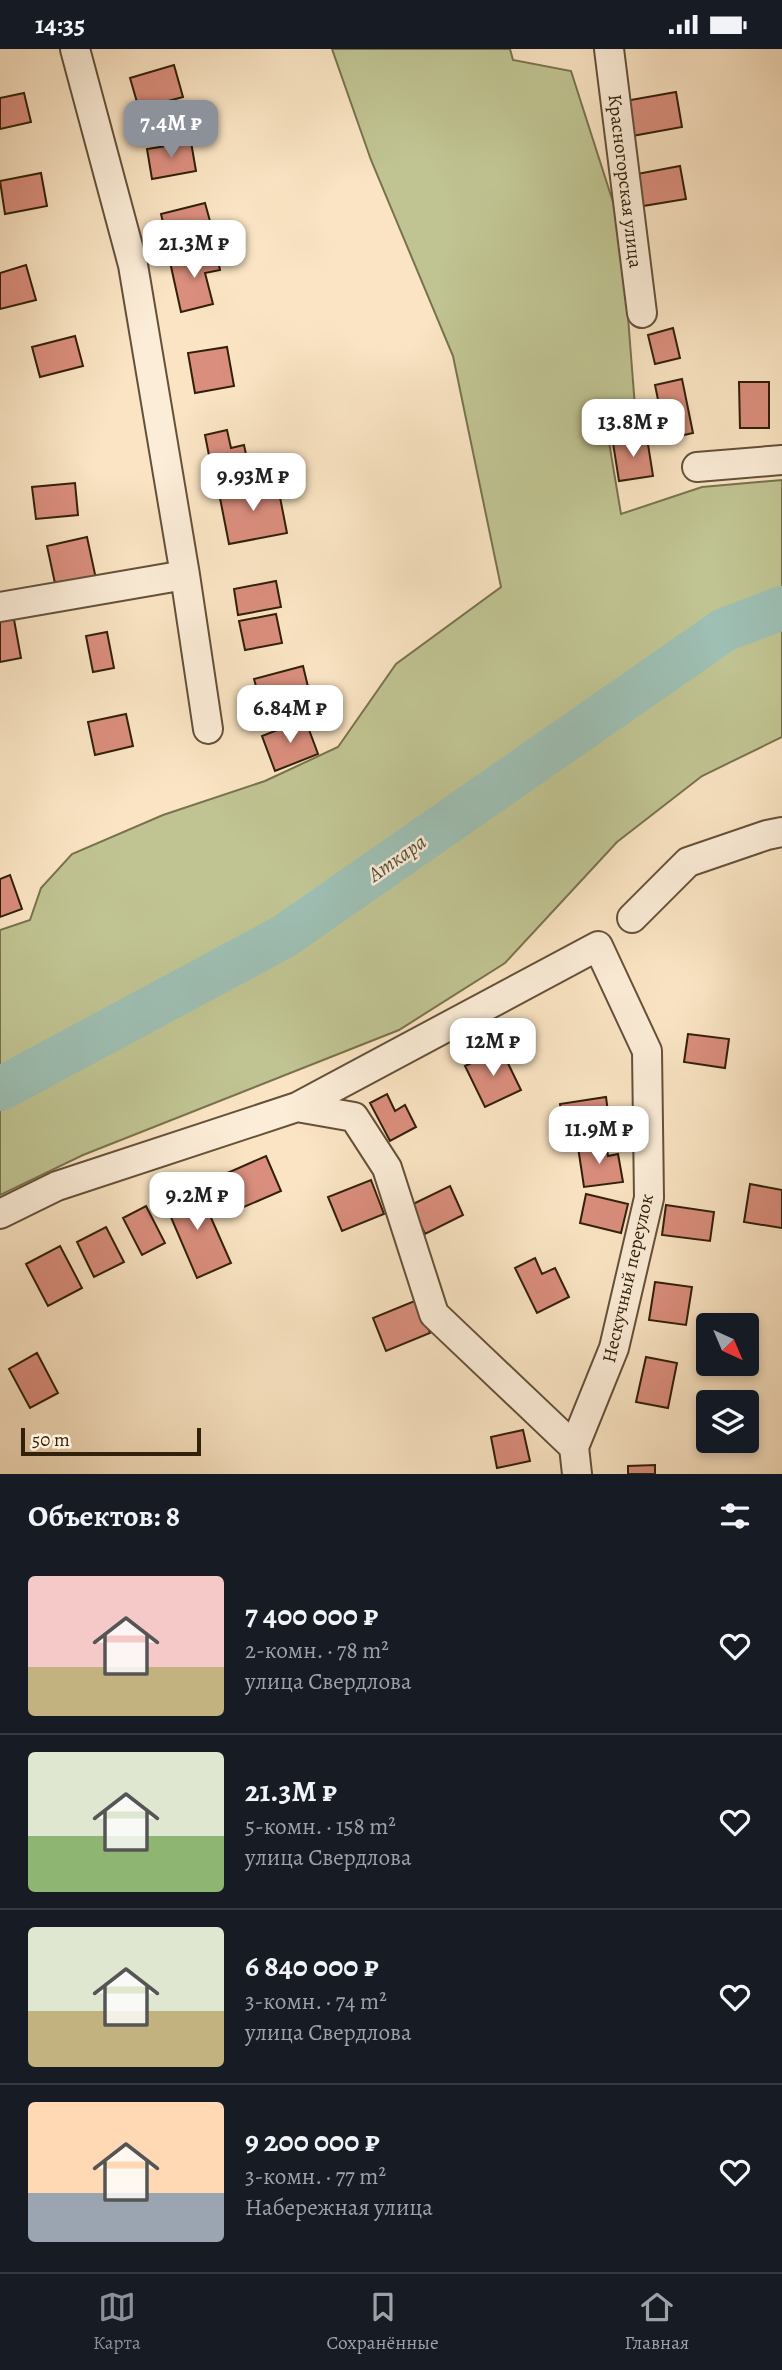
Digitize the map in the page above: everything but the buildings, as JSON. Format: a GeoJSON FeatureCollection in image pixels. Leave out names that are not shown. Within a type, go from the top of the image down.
{"type":"FeatureCollection","features":[{"type":"Feature","properties":{"kind":"street"},"geometry":{"type":"LineString","coordinates":[[75,49],[133,265],[208,729]]}},
{"type":"Feature","properties":{"kind":"street","name":"Красногорская улица"},"geometry":{"type":"LineString","coordinates":[[609,49],[642,313]]}},
{"type":"Feature","properties":{"kind":"street"},"geometry":{"type":"LineString","coordinates":[[697,467],[782,460]]}},
{"type":"Feature","properties":{"kind":"street"},"geometry":{"type":"LineString","coordinates":[[0,607],[185,575]]}},
{"type":"Feature","properties":{"kind":"street"},"geometry":{"type":"LineString","coordinates":[[632,918],[688,862],[782,832]]}},
{"type":"Feature","properties":{"kind":"street","name":"Нескучный переулок"},"geometry":{"type":"LineString","coordinates":[[598,946],[647,1051],[649,1198],[614,1348],[576,1461],[433,1314],[387,1168],[354,1117],[297,1107],[598,946]]}},
{"type":"Feature","properties":{"kind":"street"},"geometry":{"type":"LineString","coordinates":[[0,1214],[57,1186],[297,1107]]}},
{"type":"Feature","properties":{"kind":"green space"},"geometry":{"type":"Polygon","coordinates":[[[332,49],[510,49],[513,60],[571,71],[621,227],[635,407],[605,418],[621,514],[702,487],[782,480],[782,737],[702,776],[617,842],[505,963],[399,1030],[83,1155],[0,1195],[0,930],[30,920],[41,888],[72,854],[163,815],[265,781],[338,747],[396,664],[501,587],[453,356],[371,160],[332,49]]]}},
{"type":"Feature","properties":{"kind":"waterway","name":"Аткара"},"geometry":{"type":"LineString","coordinates":[[0,1089],[283,937],[724,630],[782,608]]}}]}
